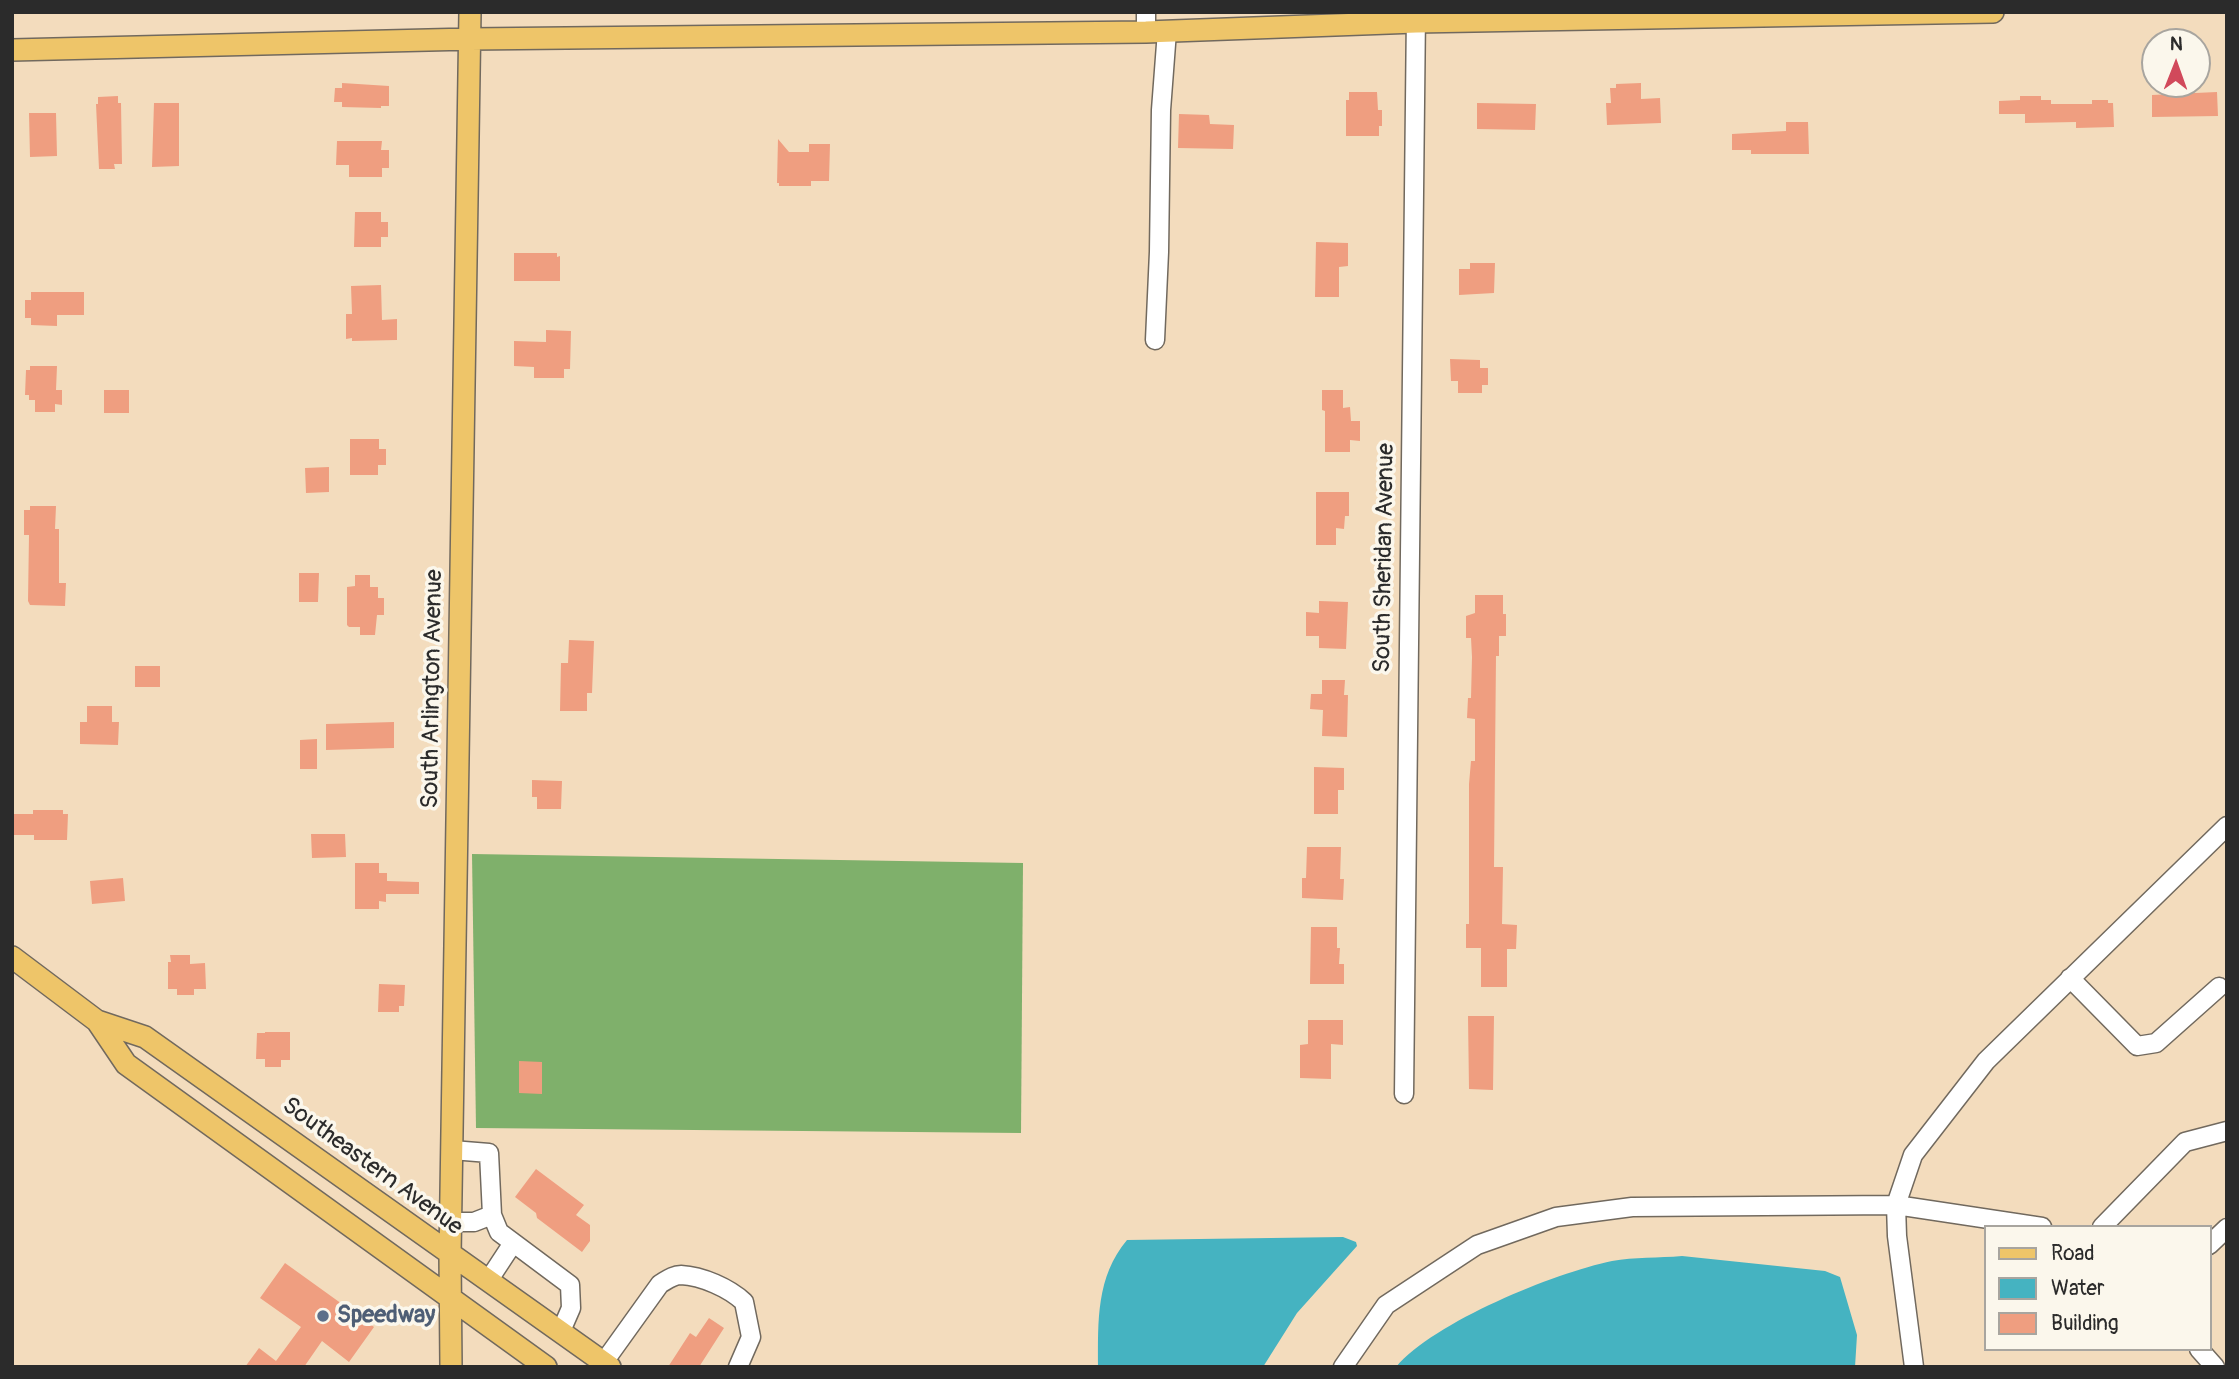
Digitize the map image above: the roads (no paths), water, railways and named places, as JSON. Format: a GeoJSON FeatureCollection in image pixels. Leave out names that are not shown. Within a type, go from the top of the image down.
{"type":"FeatureCollection","features":[{"type":"Feature","properties":{"kind":"main road","name":"South Arlington Avenue"},"geometry":{"type":"LineString","coordinates":[[451,1367],[450,1222],[470,12]]}},
{"type":"Feature","properties":{"kind":"main road"},"geometry":{"type":"LineString","coordinates":[[12,50],[1146,22],[1167,31],[1416,17],[1993,12]]}},
{"type":"Feature","properties":{"kind":"main road","name":"Southeastern Avenue"},"geometry":{"type":"LineString","coordinates":[[12,957],[97,1021],[145,1037],[607,1364]]}},
{"type":"Feature","properties":{"kind":"main road","name":"Southeastern Avenue"},"geometry":{"type":"LineString","coordinates":[[97,1021],[126,1064],[546,1367]]}},
{"type":"Feature","properties":{"kind":"street","name":"South Sheridan Avenue"},"geometry":{"type":"LineString","coordinates":[[1405,1094],[1416,17]]}},
{"type":"Feature","properties":{"kind":"street"},"geometry":{"type":"LineString","coordinates":[[1155,340],[1161,110],[1167,31]]}},
{"type":"Feature","properties":{"kind":"street"},"geometry":{"type":"LineString","coordinates":[[1914,1367],[1896,1205],[1913,1155],[1986,1061],[2227,826]]}},
{"type":"Feature","properties":{"kind":"street"},"geometry":{"type":"LineString","coordinates":[[2070,978],[2137,1046],[2156,1043],[2219,987]]}},
{"type":"Feature","properties":{"kind":"street"},"geometry":{"type":"LineString","coordinates":[[2104,1225],[2185,1142],[2227,1131]]}},
{"type":"Feature","properties":{"kind":"street"},"geometry":{"type":"LineString","coordinates":[[452,1150],[489,1153],[492,1214],[499,1232],[570,1285],[571,1308],[561,1331]]}},
{"type":"Feature","properties":{"kind":"street"},"geometry":{"type":"LineString","coordinates":[[1343,1367],[1386,1305],[1477,1245],[1556,1217],[1632,1207],[1896,1205],[2029,1225]]}},
{"type":"Feature","properties":{"kind":"street"},"geometry":{"type":"LineString","coordinates":[[450,1222],[474,1222],[492,1214]]}},
{"type":"Feature","properties":{"kind":"street"},"geometry":{"type":"LineString","coordinates":[[2211,1243],[2227,1227]]}},
{"type":"Feature","properties":{"kind":"street"},"geometry":{"type":"LineString","coordinates":[[488,1281],[513,1243]]}},
{"type":"Feature","properties":{"kind":"street"},"geometry":{"type":"LineString","coordinates":[[607,1364],[660,1284],[681,1275],[712,1283],[744,1302],[751,1337],[738,1367]]}},
{"type":"Feature","properties":{"kind":"street"},"geometry":{"type":"LineString","coordinates":[[2201,1351],[2215,1367]]}},
{"type":"Feature","properties":{"kind":"water"},"geometry":{"type":"Polygon","coordinates":[[[1343,1237],[1356,1242],[1357,1246],[1297,1313],[1263,1367],[1098,1367],[1099,1316],[1104,1284],[1109,1269],[1127,1240],[1343,1237]]]}},
{"type":"Feature","properties":{"kind":"water"},"geometry":{"type":"Polygon","coordinates":[[[1682,1256],[1825,1271],[1840,1277],[1857,1335],[1855,1367],[1396,1367],[1438,1333],[1528,1288],[1612,1261],[1682,1256]]]}},
{"type":"Feature","properties":{"kind":"place","name":"Speedway"},"geometry":{"type":"Point","coordinates":[323,1316]}}]}
